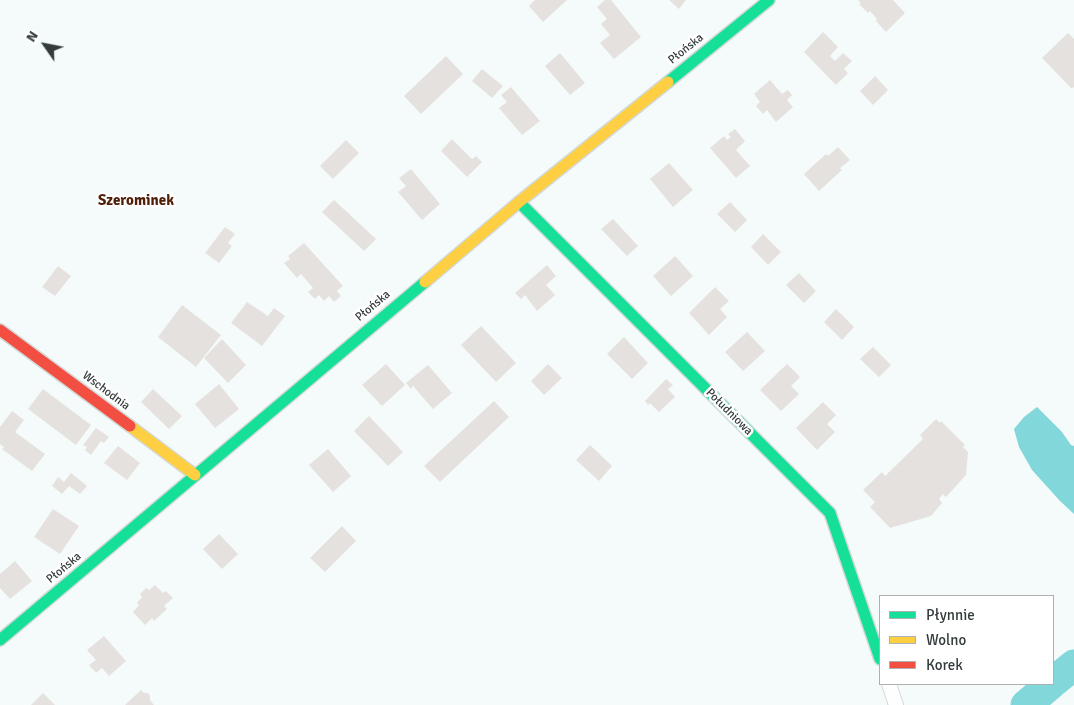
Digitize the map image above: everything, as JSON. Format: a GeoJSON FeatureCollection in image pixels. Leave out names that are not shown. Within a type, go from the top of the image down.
{"type":"FeatureCollection","features":[{"type":"Feature","properties":{"kind":"street","name":"Płońska"},"geometry":{"type":"LineString","coordinates":[[0,640],[519,202],[769,0]]}},
{"type":"Feature","properties":{"kind":"street","name":"Południowa"},"geometry":{"type":"LineString","coordinates":[[519,202],[830,513],[879,656]]}},
{"type":"Feature","properties":{"kind":"street","name":"Wschodnia"},"geometry":{"type":"LineString","coordinates":[[0,330],[195,475]]}},
{"type":"Feature","properties":{"kind":"street"},"geometry":{"type":"LineString","coordinates":[[889,685],[896,705]]}},
{"type":"Feature","properties":{"kind":"water"},"geometry":{"type":"Polygon","coordinates":[[[1037,407],[1074,446],[1074,514],[1032,470],[1019,447],[1014,429],[1024,417],[1037,407]]]}},
{"type":"Feature","properties":{"kind":"building"},"geometry":{"type":"Polygon","coordinates":[[[535,0],[567,0],[543,22],[529,6],[535,0]]]}},
{"type":"Feature","properties":{"kind":"building"},"geometry":{"type":"Polygon","coordinates":[[[605,0],[611,0],[641,37],[614,59],[600,43],[610,35],[601,24],[607,19],[597,7],[605,0]]]}},
{"type":"Feature","properties":{"kind":"building"},"geometry":{"type":"Polygon","coordinates":[[[669,0],[686,0],[679,9],[669,0]]]}},
{"type":"Feature","properties":{"kind":"building"},"geometry":{"type":"Polygon","coordinates":[[[858,0],[893,0],[905,13],[886,32],[870,11],[868,13],[859,4],[861,3],[858,0]]]}},
{"type":"Feature","properties":{"kind":"building"},"geometry":{"type":"Polygon","coordinates":[[[823,32],[838,47],[830,56],[835,61],[843,53],[852,61],[844,69],[848,73],[836,85],[804,52],[823,32]]]}},
{"type":"Feature","properties":{"kind":"building"},"geometry":{"type":"Polygon","coordinates":[[[1068,33],[1074,39],[1074,87],[1072,89],[1042,58],[1068,33]]]}},
{"type":"Feature","properties":{"kind":"building"},"geometry":{"type":"Polygon","coordinates":[[[560,53],[585,83],[570,95],[545,66],[560,53]]]}},
{"type":"Feature","properties":{"kind":"building"},"geometry":{"type":"Polygon","coordinates":[[[446,56],[463,74],[421,114],[404,96],[446,56]]]}},
{"type":"Feature","properties":{"kind":"building"},"geometry":{"type":"Polygon","coordinates":[[[482,69],[503,86],[492,98],[472,81],[482,69]]]}},
{"type":"Feature","properties":{"kind":"building"},"geometry":{"type":"Polygon","coordinates":[[[875,76],[888,90],[873,105],[860,91],[875,76]]]}},
{"type":"Feature","properties":{"kind":"building"},"geometry":{"type":"Polygon","coordinates":[[[770,80],[782,94],[788,90],[792,95],[787,100],[793,107],[776,122],[767,110],[763,114],[756,106],[760,102],[754,94],[770,80]]]}},
{"type":"Feature","properties":{"kind":"building"},"geometry":{"type":"Polygon","coordinates":[[[511,87],[540,121],[522,135],[499,108],[507,102],[501,95],[511,87]]]}},
{"type":"Feature","properties":{"kind":"building"},"geometry":{"type":"Polygon","coordinates":[[[735,129],[745,141],[736,150],[750,166],[736,178],[710,148],[724,136],[727,140],[731,137],[728,134],[735,129]]]}},
{"type":"Feature","properties":{"kind":"building"},"geometry":{"type":"Polygon","coordinates":[[[452,139],[472,159],[476,156],[482,162],[467,177],[441,151],[452,139]]]}},
{"type":"Feature","properties":{"kind":"building"},"geometry":{"type":"Polygon","coordinates":[[[346,140],[359,153],[333,179],[320,166],[346,140]]]}},
{"type":"Feature","properties":{"kind":"building"},"geometry":{"type":"Polygon","coordinates":[[[838,147],[850,160],[819,191],[804,174],[826,154],[828,156],[838,147]]]}},
{"type":"Feature","properties":{"kind":"building"},"geometry":{"type":"Polygon","coordinates":[[[669,163],[693,190],[673,207],[650,179],[669,163]]]}},
{"type":"Feature","properties":{"kind":"building"},"geometry":{"type":"Polygon","coordinates":[[[411,169],[440,204],[422,220],[398,192],[406,186],[399,178],[411,169]]]}},
{"type":"Feature","properties":{"kind":"building"},"geometry":{"type":"Polygon","coordinates":[[[334,200],[376,239],[364,251],[322,212],[334,200]]]}},
{"type":"Feature","properties":{"kind":"building"},"geometry":{"type":"Polygon","coordinates":[[[730,202],[747,220],[735,232],[717,214],[730,202]]]}},
{"type":"Feature","properties":{"kind":"building"},"geometry":{"type":"Polygon","coordinates":[[[613,219],[638,246],[627,256],[601,229],[613,219]]]}},
{"type":"Feature","properties":{"kind":"building"},"geometry":{"type":"Polygon","coordinates":[[[225,227],[235,234],[228,243],[232,246],[219,263],[205,253],[225,227]]]}},
{"type":"Feature","properties":{"kind":"building"},"geometry":{"type":"Polygon","coordinates":[[[763,234],[781,252],[768,265],[751,247],[763,234]]]}},
{"type":"Feature","properties":{"kind":"building"},"geometry":{"type":"Polygon","coordinates":[[[304,243],[343,286],[337,291],[341,296],[334,302],[329,296],[324,301],[319,295],[315,299],[308,292],[313,288],[301,274],[297,278],[284,263],[290,259],[288,256],[304,243]]]}},
{"type":"Feature","properties":{"kind":"building"},"geometry":{"type":"Polygon","coordinates":[[[675,256],[693,276],[671,296],[653,276],[675,256]]]}},
{"type":"Feature","properties":{"kind":"building"},"geometry":{"type":"Polygon","coordinates":[[[547,265],[556,276],[546,285],[555,295],[537,311],[525,295],[521,299],[515,293],[547,265]]]}},
{"type":"Feature","properties":{"kind":"building"},"geometry":{"type":"Polygon","coordinates":[[[58,266],[71,276],[55,296],[42,287],[58,266]]]}},
{"type":"Feature","properties":{"kind":"building"},"geometry":{"type":"Polygon","coordinates":[[[799,273],[816,291],[804,303],[786,285],[799,273]]]}},
{"type":"Feature","properties":{"kind":"building"},"geometry":{"type":"Polygon","coordinates":[[[715,287],[729,301],[720,309],[727,317],[709,335],[689,313],[715,287]]]}},
{"type":"Feature","properties":{"kind":"building"},"geometry":{"type":"Polygon","coordinates":[[[247,302],[268,316],[274,308],[285,316],[262,346],[231,323],[247,302]]]}},
{"type":"Feature","properties":{"kind":"building"},"geometry":{"type":"Polygon","coordinates":[[[182,305],[221,335],[196,367],[158,337],[182,305]]]}},
{"type":"Feature","properties":{"kind":"building"},"geometry":{"type":"Polygon","coordinates":[[[836,309],[854,327],[842,340],[824,322],[836,309]]]}},
{"type":"Feature","properties":{"kind":"building"},"geometry":{"type":"Polygon","coordinates":[[[481,326],[516,363],[496,382],[461,345],[481,326]]]}},
{"type":"Feature","properties":{"kind":"building"},"geometry":{"type":"Polygon","coordinates":[[[747,332],[765,351],[743,371],[725,352],[747,332]]]}},
{"type":"Feature","properties":{"kind":"building"},"geometry":{"type":"Polygon","coordinates":[[[624,337],[648,363],[632,379],[607,354],[624,337]]]}},
{"type":"Feature","properties":{"kind":"building"},"geometry":{"type":"Polygon","coordinates":[[[222,339],[246,365],[228,383],[204,358],[222,339]]]}},
{"type":"Feature","properties":{"kind":"building"},"geometry":{"type":"Polygon","coordinates":[[[873,347],[891,365],[879,377],[860,359],[873,347]]]}},
{"type":"Feature","properties":{"kind":"building"},"geometry":{"type":"Polygon","coordinates":[[[386,364],[405,385],[382,406],[362,385],[386,364]]]}},
{"type":"Feature","properties":{"kind":"building"},"geometry":{"type":"Polygon","coordinates":[[[548,364],[562,378],[544,395],[531,381],[548,364]]]}},
{"type":"Feature","properties":{"kind":"building"},"geometry":{"type":"Polygon","coordinates":[[[787,364],[800,377],[791,386],[799,394],[781,411],[760,390],[787,364]]]}},
{"type":"Feature","properties":{"kind":"building"},"geometry":{"type":"Polygon","coordinates":[[[428,365],[452,393],[433,409],[413,386],[411,389],[406,383],[428,365]]]}},
{"type":"Feature","properties":{"kind":"building"},"geometry":{"type":"Polygon","coordinates":[[[666,379],[673,385],[668,389],[675,397],[659,412],[650,403],[648,405],[645,401],[666,379]]]}},
{"type":"Feature","properties":{"kind":"building"},"geometry":{"type":"Polygon","coordinates":[[[219,384],[239,409],[215,428],[195,404],[219,384]]]}},
{"type":"Feature","properties":{"kind":"building"},"geometry":{"type":"Polygon","coordinates":[[[43,389],[91,425],[76,445],[28,409],[43,389]]]}},
{"type":"Feature","properties":{"kind":"building"},"geometry":{"type":"Polygon","coordinates":[[[153,389],[182,416],[169,429],[141,402],[153,389]]]}},
{"type":"Feature","properties":{"kind":"building"},"geometry":{"type":"Polygon","coordinates":[[[494,401],[509,417],[440,482],[424,466],[494,401]]]}},
{"type":"Feature","properties":{"kind":"building"},"geometry":{"type":"Polygon","coordinates":[[[823,402],[836,415],[827,424],[835,432],[817,450],[796,428],[823,402]]]}},
{"type":"Feature","properties":{"kind":"building"},"geometry":{"type":"Polygon","coordinates":[[[12,411],[24,420],[15,432],[45,454],[32,471],[2,449],[4,447],[0,444],[0,427],[12,411]]]}},
{"type":"Feature","properties":{"kind":"building"},"geometry":{"type":"Polygon","coordinates":[[[369,416],[403,452],[388,466],[354,431],[369,416]]]}},
{"type":"Feature","properties":{"kind":"building"},"geometry":{"type":"Polygon","coordinates":[[[936,419],[940,423],[941,421],[965,445],[963,447],[968,452],[966,475],[946,497],[943,494],[939,499],[942,503],[931,516],[890,528],[870,507],[875,502],[863,490],[882,472],[885,476],[923,439],[920,435],[936,419]]]}},
{"type":"Feature","properties":{"kind":"building"},"geometry":{"type":"Polygon","coordinates":[[[96,428],[109,437],[104,443],[101,441],[91,455],[85,450],[87,447],[83,445],[96,428]]]}},
{"type":"Feature","properties":{"kind":"building"},"geometry":{"type":"Polygon","coordinates":[[[590,445],[612,466],[599,481],[576,460],[590,445]]]}},
{"type":"Feature","properties":{"kind":"building"},"geometry":{"type":"Polygon","coordinates":[[[118,446],[140,463],[127,480],[104,463],[118,446]]]}},
{"type":"Feature","properties":{"kind":"building"},"geometry":{"type":"Polygon","coordinates":[[[328,449],[351,476],[333,492],[309,465],[328,449]]]}},
{"type":"Feature","properties":{"kind":"building"},"geometry":{"type":"Polygon","coordinates":[[[71,473],[87,486],[80,494],[69,486],[62,494],[52,486],[58,477],[64,482],[71,473]]]}},
{"type":"Feature","properties":{"kind":"building"},"geometry":{"type":"Polygon","coordinates":[[[53,509],[79,526],[60,554],[34,537],[53,509]]]}},
{"type":"Feature","properties":{"kind":"building"},"geometry":{"type":"Polygon","coordinates":[[[342,526],[356,541],[325,572],[310,558],[342,526]]]}},
{"type":"Feature","properties":{"kind":"building"},"geometry":{"type":"Polygon","coordinates":[[[219,534],[238,554],[222,569],[203,549],[219,534]]]}},
{"type":"Feature","properties":{"kind":"building"},"geometry":{"type":"Polygon","coordinates":[[[15,561],[32,581],[10,599],[0,588],[0,574],[15,561]]]}},
{"type":"Feature","properties":{"kind":"building"},"geometry":{"type":"Polygon","coordinates":[[[155,585],[163,593],[166,591],[173,598],[164,606],[167,609],[154,621],[152,618],[145,625],[133,612],[139,605],[137,603],[142,597],[140,594],[146,588],[149,590],[155,585]]]}},
{"type":"Feature","properties":{"kind":"building"},"geometry":{"type":"Polygon","coordinates":[[[104,636],[126,661],[109,676],[102,668],[96,673],[89,665],[96,660],[87,650],[104,636]]]}},
{"type":"Feature","properties":{"kind":"building"},"geometry":{"type":"Polygon","coordinates":[[[141,690],[144,693],[148,693],[154,705],[125,705],[141,690]]]}},
{"type":"Feature","properties":{"kind":"building"},"geometry":{"type":"Polygon","coordinates":[[[43,693],[55,705],[31,705],[43,693]]]}},
{"type":"Feature","properties":{"kind":"waterway"},"geometry":{"type":"LineString","coordinates":[[1054,681],[1074,665]]}},
{"type":"Feature","properties":{"kind":"waterway"},"geometry":{"type":"LineString","coordinates":[[1026,705],[1050,685]]}},
{"type":"Feature","properties":{"kind":"traffic: fast"},"geometry":{"type":"LineString","coordinates":[[668,82],[769,0]]}},
{"type":"Feature","properties":{"kind":"traffic: fast"},"geometry":{"type":"LineString","coordinates":[[519,202],[830,513],[879,656]]}},
{"type":"Feature","properties":{"kind":"traffic: fast"},"geometry":{"type":"LineString","coordinates":[[0,640],[425,282]]}},
{"type":"Feature","properties":{"kind":"traffic: slow"},"geometry":{"type":"LineString","coordinates":[[425,282],[519,202],[668,82]]}},
{"type":"Feature","properties":{"kind":"traffic: slow"},"geometry":{"type":"LineString","coordinates":[[130,426],[195,475]]}},
{"type":"Feature","properties":{"kind":"traffic: jam"},"geometry":{"type":"LineString","coordinates":[[0,330],[130,426]]}},
{"type":"Feature","properties":{"kind":"district","name":"Szerominek"},"geometry":{"type":"Point","coordinates":[136,201]}}]}
